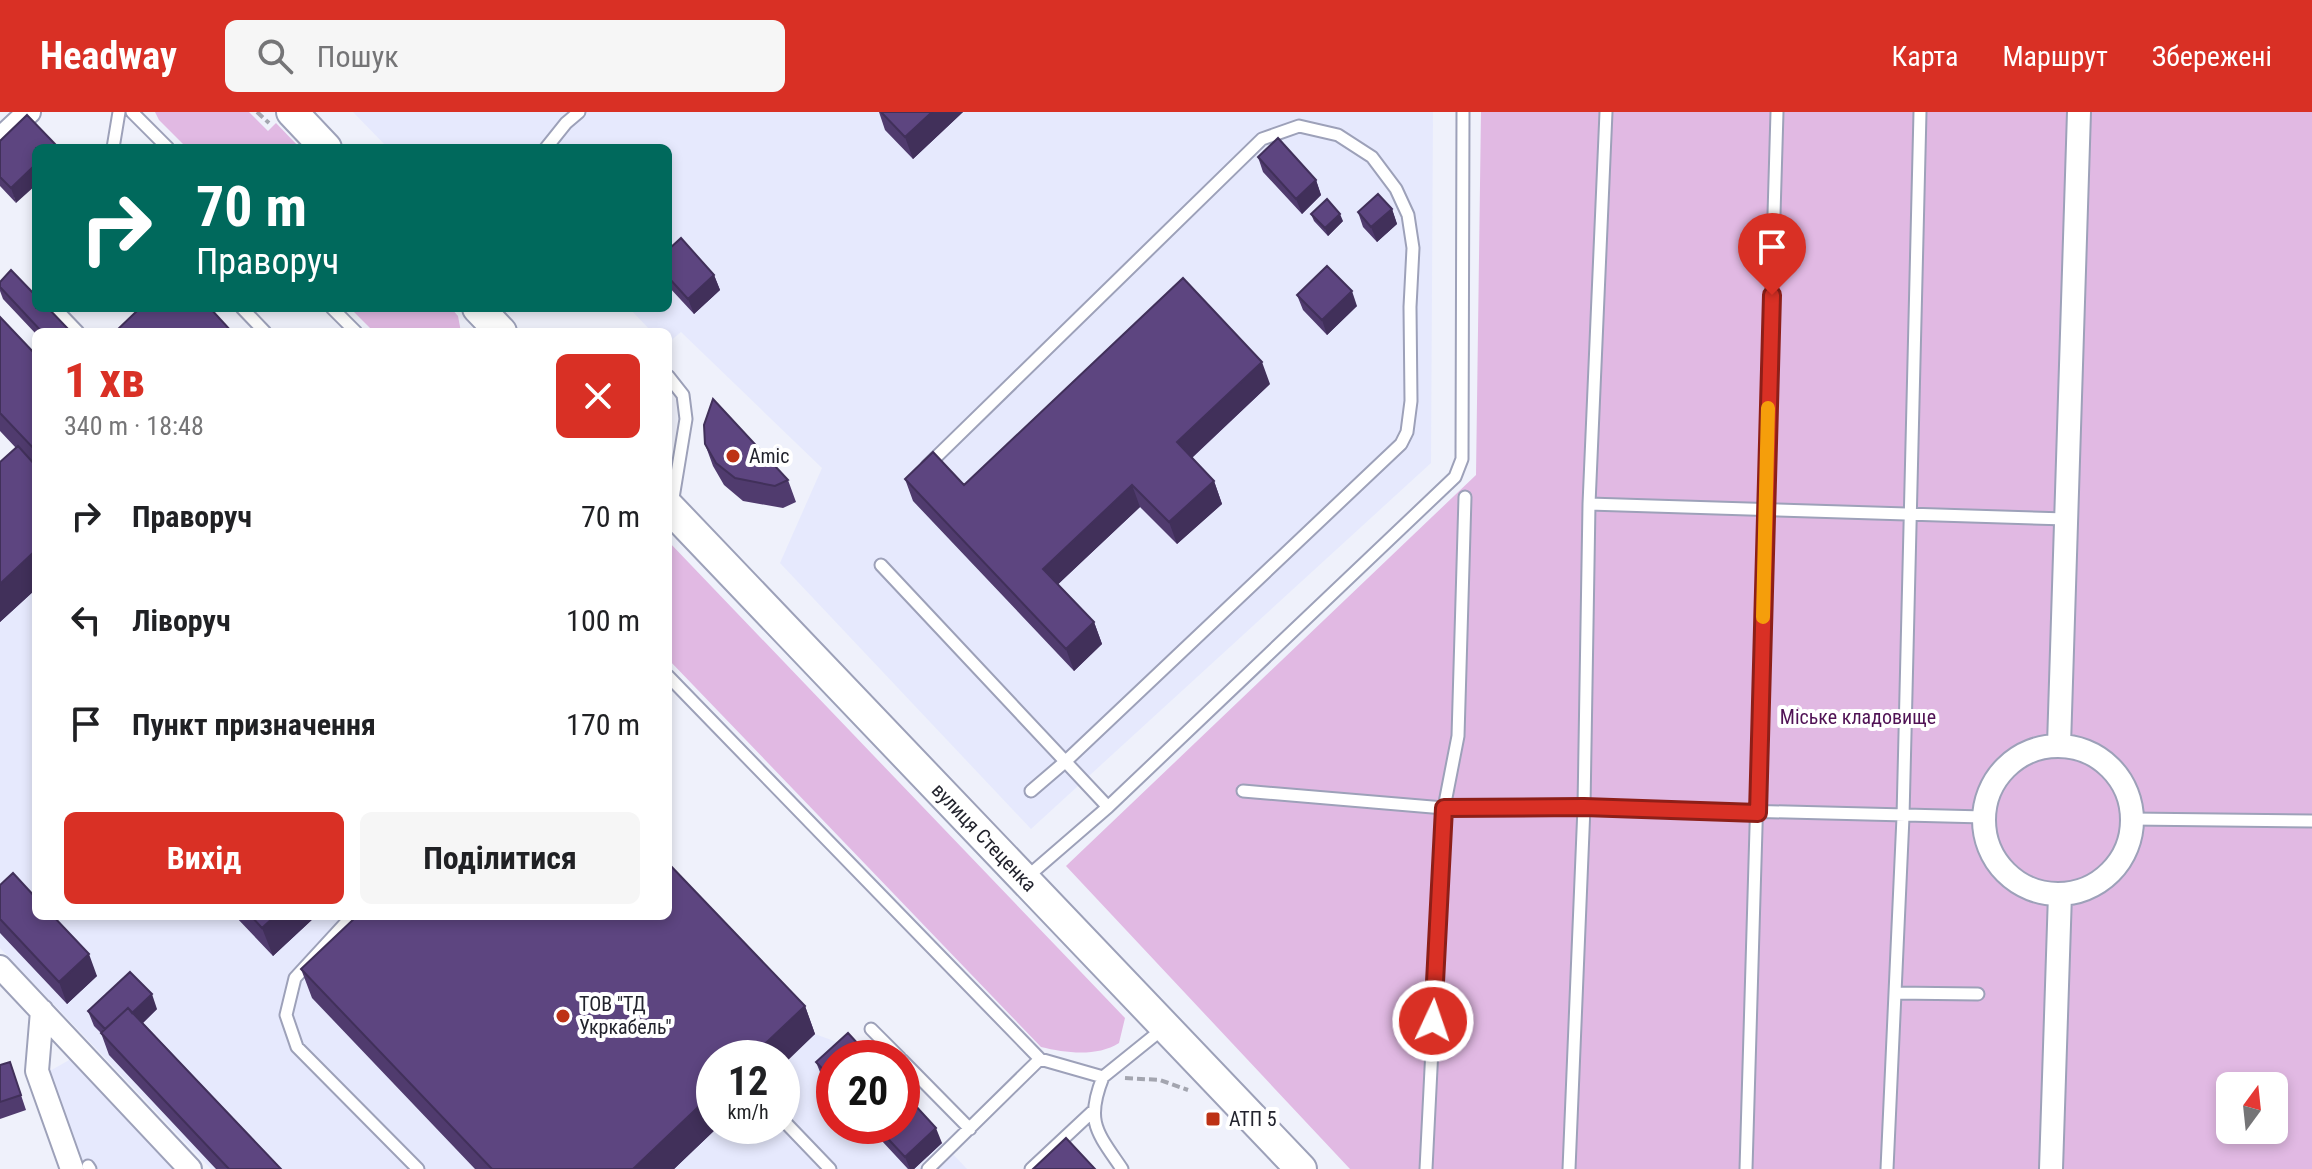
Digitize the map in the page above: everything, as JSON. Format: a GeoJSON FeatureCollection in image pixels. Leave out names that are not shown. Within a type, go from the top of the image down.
{"type":"FeatureCollection","features":[{"type":"Feature","properties":{"kind":"main road"},"geometry":{"type":"LineString","coordinates":[[280,118],[320,144]]}},
{"type":"Feature","properties":{"kind":"main road"},"geometry":{"type":"LineString","coordinates":[[482,312],[497,328]]}},
{"type":"Feature","properties":{"kind":"main road","name":"вулиця Стеценка"},"geometry":{"type":"LineString","coordinates":[[672,510],[1301,1169]]}},
{"type":"Feature","properties":{"kind":"street"},"geometry":{"type":"LineString","coordinates":[[0,139],[29,112]]}},
{"type":"Feature","properties":{"kind":"street"},"geometry":{"type":"LineString","coordinates":[[2059,745],[2079,112]]}},
{"type":"Feature","properties":{"kind":"street"},"geometry":{"type":"LineString","coordinates":[[2059,745],[2083,750],[2105,762],[2121,781],[2131,804],[2127,847],[2116,866],[2101,881],[2081,890],[2060,894],[2038,892],[2018,883],[2002,869],[1990,850],[1984,827],[1985,802],[1995,779],[2012,761],[2034,749],[2059,745]]}},
{"type":"Feature","properties":{"kind":"street"},"geometry":{"type":"LineString","coordinates":[[2051,1169],[2060,894]]}},
{"type":"Feature","properties":{"kind":"street"},"geometry":{"type":"LineString","coordinates":[[0,967],[190,1169]]}},
{"type":"Feature","properties":{"kind":"street"},"geometry":{"type":"LineString","coordinates":[[42,1011],[37,1071],[83,1168]]}},
{"type":"Feature","properties":{"kind":"lane"},"geometry":{"type":"LineString","coordinates":[[114,144],[119,112]]}},
{"type":"Feature","properties":{"kind":"lane"},"geometry":{"type":"LineString","coordinates":[[132,112],[164,144]]}},
{"type":"Feature","properties":{"kind":"lane"},"geometry":{"type":"LineString","coordinates":[[549,144],[579,112]]}},
{"type":"Feature","properties":{"kind":"lane"},"geometry":{"type":"LineString","coordinates":[[1024,880],[1108,807],[1455,477],[1462,459],[1463,112]]}},
{"type":"Feature","properties":{"kind":"lane"},"geometry":{"type":"LineString","coordinates":[[1569,1169],[1584,807],[1589,504],[1606,112]]}},
{"type":"Feature","properties":{"kind":"lane"},"geometry":{"type":"LineString","coordinates":[[1746,1169],[1777,112]]}},
{"type":"Feature","properties":{"kind":"lane"},"geometry":{"type":"LineString","coordinates":[[1887,1169],[1903,817],[1920,112]]}},
{"type":"Feature","properties":{"kind":"lane"},"geometry":{"type":"LineString","coordinates":[[926,467],[1262,139],[1299,126],[1338,135],[1372,157],[1396,189],[1408,215],[1413,248],[1410,418],[1401,444],[1031,791]]}},
{"type":"Feature","properties":{"kind":"lane"},"geometry":{"type":"LineString","coordinates":[[59,312],[74,328]]}},
{"type":"Feature","properties":{"kind":"lane"},"geometry":{"type":"LineString","coordinates":[[246,312],[261,328]]}},
{"type":"Feature","properties":{"kind":"lane"},"geometry":{"type":"LineString","coordinates":[[336,312],[352,328]]}},
{"type":"Feature","properties":{"kind":"lane"},"geometry":{"type":"LineString","coordinates":[[672,381],[683,395],[686,419],[672,491]]}},
{"type":"Feature","properties":{"kind":"lane"},"geometry":{"type":"LineString","coordinates":[[1426,1169],[1444,808],[1458,736],[1465,497]]}},
{"type":"Feature","properties":{"kind":"lane"},"geometry":{"type":"LineString","coordinates":[[1589,504],[2066,519]]}},
{"type":"Feature","properties":{"kind":"lane"},"geometry":{"type":"LineString","coordinates":[[881,565],[1108,807]]}},
{"type":"Feature","properties":{"kind":"lane"},"geometry":{"type":"LineString","coordinates":[[672,680],[1040,1059],[1103,1077]]}},
{"type":"Feature","properties":{"kind":"lane"},"geometry":{"type":"LineString","coordinates":[[1243,791],[1444,808],[1584,807],[1984,817]]}},
{"type":"Feature","properties":{"kind":"lane"},"geometry":{"type":"LineString","coordinates":[[2131,819],[2312,821]]}},
{"type":"Feature","properties":{"kind":"lane"},"geometry":{"type":"LineString","coordinates":[[348,920],[295,978],[286,1015],[297,1047],[418,1169]]}},
{"type":"Feature","properties":{"kind":"lane"},"geometry":{"type":"LineString","coordinates":[[1895,993],[1978,994]]}},
{"type":"Feature","properties":{"kind":"lane"},"geometry":{"type":"LineString","coordinates":[[1031,1169],[1092,1112],[1103,1077],[1165,1026]]}},
{"type":"Feature","properties":{"kind":"lane"},"geometry":{"type":"LineString","coordinates":[[871,1029],[882,1040]]}},
{"type":"Feature","properties":{"kind":"lane"},"geometry":{"type":"LineString","coordinates":[[928,1169],[1040,1059]]}},
{"type":"Feature","properties":{"kind":"lane"},"geometry":{"type":"LineString","coordinates":[[920,1078],[970,1129]]}},
{"type":"Feature","properties":{"kind":"lane"},"geometry":{"type":"LineString","coordinates":[[1092,1112],[1100,1136],[1122,1169]]}},
{"type":"Feature","properties":{"kind":"lane"},"geometry":{"type":"LineString","coordinates":[[800,1138],[830,1169]]}},
{"type":"Feature","properties":{"kind":"path"},"geometry":{"type":"LineString","coordinates":[[257,112],[280,118]]}},
{"type":"Feature","properties":{"kind":"path"},"geometry":{"type":"LineString","coordinates":[[1103,1077],[1160,1080],[1188,1090]]}},
{"type":"Feature","properties":{"kind":"shaded area"},"geometry":{"type":"Polygon","coordinates":[[[353,112],[1433,112],[1431,463],[1031,829],[780,563],[822,468],[681,332],[672,340],[672,328],[648,328],[633,312],[672,312],[672,144],[384,144],[353,112]]]}},
{"type":"Feature","properties":{"kind":"shaded area"},"geometry":{"type":"Polygon","coordinates":[[[32,592],[32,920],[672,919],[815,1034],[831,1040],[816,1040],[816,1144],[920,1144],[920,1119],[967,1169],[211,1169],[0,948],[0,622],[32,592]]]}},
{"type":"Feature","properties":{"kind":"shaded area"},"geometry":{"type":"Polygon","coordinates":[[[71,1059],[172,1169],[83,1169],[48,1072],[71,1059]]]}},
{"type":"Feature","properties":{"kind":"green space"},"geometry":{"type":"Polygon","coordinates":[[[155,112],[249,112],[268,131],[276,123],[296,144],[183,144],[155,112]]]}},
{"type":"Feature","properties":{"kind":"green space","name":"Міське кладовище"},"geometry":{"type":"Polygon","coordinates":[[[1481,112],[2312,112],[2312,1169],[1350,1169],[1066,866],[1476,475],[1481,112]]]}},
{"type":"Feature","properties":{"kind":"green space"},"geometry":{"type":"Polygon","coordinates":[[[354,312],[454,312],[460,328],[370,328],[354,312]]]}},
{"type":"Feature","properties":{"kind":"green space"},"geometry":{"type":"Polygon","coordinates":[[[672,545],[1125,1018],[1119,1043],[1110,1047],[1091,1052],[1071,1052],[1041,1047],[672,663],[672,545]]]}},
{"type":"Feature","properties":{"kind":"building"},"geometry":{"type":"Polygon","coordinates":[[[881,112],[932,112],[905,137],[881,112]]]}},
{"type":"Feature","properties":{"kind":"building"},"geometry":{"type":"Polygon","coordinates":[[[27,115],[55,144],[32,144],[32,168],[11,188],[0,177],[0,141],[27,115]]]}},
{"type":"Feature","properties":{"kind":"building"},"geometry":{"type":"Polygon","coordinates":[[[1278,138],[1316,180],[1296,199],[1258,157],[1278,138]]]}},
{"type":"Feature","properties":{"kind":"building"},"geometry":{"type":"Polygon","coordinates":[[[1378,194],[1392,209],[1371,227],[1358,212],[1378,194]]]}},
{"type":"Feature","properties":{"kind":"building"},"geometry":{"type":"Polygon","coordinates":[[[1327,199],[1340,214],[1325,228],[1311,214],[1327,199]]]}},
{"type":"Feature","properties":{"kind":"building"},"geometry":{"type":"Polygon","coordinates":[[[681,238],[714,275],[688,299],[672,281],[672,246],[681,238]]]}},
{"type":"Feature","properties":{"kind":"building"},"geometry":{"type":"Polygon","coordinates":[[[1327,266],[1352,291],[1322,320],[1297,295],[1327,266]]]}},
{"type":"Feature","properties":{"kind":"building"},"geometry":{"type":"Polygon","coordinates":[[[11,270],[32,292],[32,312],[52,312],[67,328],[38,328],[0,287],[0,282],[11,270]]]}},
{"type":"Feature","properties":{"kind":"building"},"geometry":{"type":"Polygon","coordinates":[[[1183,278],[1262,362],[1177,442],[1214,481],[1169,522],[1132,485],[1043,569],[1094,622],[1066,649],[905,479],[933,452],[964,485],[1183,278]]]}},
{"type":"Feature","properties":{"kind":"building"},"geometry":{"type":"Polygon","coordinates":[[[136,312],[214,312],[228,328],[119,328],[136,312]]]}},
{"type":"Feature","properties":{"kind":"building"},"geometry":{"type":"Polygon","coordinates":[[[0,317],[32,351],[32,447],[0,413],[0,317]]]}},
{"type":"Feature","properties":{"kind":"building"},"geometry":{"type":"Polygon","coordinates":[[[713,399],[788,480],[775,486],[735,478],[716,463],[705,444],[704,425],[713,399]]]}},
{"type":"Feature","properties":{"kind":"building"},"geometry":{"type":"Polygon","coordinates":[[[18,446],[32,462],[32,554],[0,584],[0,462],[18,446]]]}},
{"type":"Feature","properties":{"kind":"building","name":"ТОВ \"ТД Укркабель\""},"geometry":{"type":"Polygon","coordinates":[[[672,867],[805,1006],[769,1040],[696,1040],[696,1109],[633,1169],[492,1169],[301,969],[353,920],[672,920],[672,867]]]}},
{"type":"Feature","properties":{"kind":"building"},"geometry":{"type":"Polygon","coordinates":[[[13,873],[32,894],[32,920],[57,920],[89,954],[59,982],[0,919],[0,885],[13,873]]]}},
{"type":"Feature","properties":{"kind":"building"},"geometry":{"type":"Polygon","coordinates":[[[255,920],[271,920],[262,928],[255,920]]]}},
{"type":"Feature","properties":{"kind":"building"},"geometry":{"type":"Polygon","coordinates":[[[130,972],[152,994],[132,1013],[128,1008],[105,1029],[88,1011],[130,972]]]}},
{"type":"Feature","properties":{"kind":"building"},"geometry":{"type":"Polygon","coordinates":[[[128,1008],[281,1169],[229,1169],[101,1033],[128,1008]]]}},
{"type":"Feature","properties":{"kind":"building"},"geometry":{"type":"Polygon","coordinates":[[[848,1033],[854,1040],[840,1040],[848,1033]]]}},
{"type":"Feature","properties":{"kind":"building"},"geometry":{"type":"Polygon","coordinates":[[[10,1062],[21,1095],[0,1102],[0,1065],[10,1062]]]}},
{"type":"Feature","properties":{"kind":"building"},"geometry":{"type":"Polygon","coordinates":[[[920,1111],[936,1128],[920,1143],[920,1111]]]}},
{"type":"Feature","properties":{"kind":"building"},"geometry":{"type":"Polygon","coordinates":[[[1066,1138],[1095,1169],[1033,1169],[1066,1138]]]}},
{"type":"Feature","properties":{"kind":"building"},"geometry":{"type":"Polygon","coordinates":[[[893,1144],[919,1144],[905,1157],[893,1144]]]}},
{"type":"Feature","properties":{"kind":"slow traffic"},"geometry":{"type":"LineString","coordinates":[[1763,617],[1768,408]]}},
{"type":"Feature","properties":{"kind":"place","name":"Amic"},"geometry":{"type":"Point","coordinates":[733,456]}},
{"type":"Feature","properties":{"kind":"place","name":"ТОВ \"ТД Укркабель\""},"geometry":{"type":"Point","coordinates":[563,1016]}},
{"type":"Feature","properties":{"kind":"place","name":"АТП 5"},"geometry":{"type":"Point","coordinates":[1213,1119]}},
{"type":"Feature","properties":{"kind":"route"},"geometry":{"type":"LineString","coordinates":[[1433,1021],[1444,808],[1584,807],[1758,813],[1772,295]]}}]}
